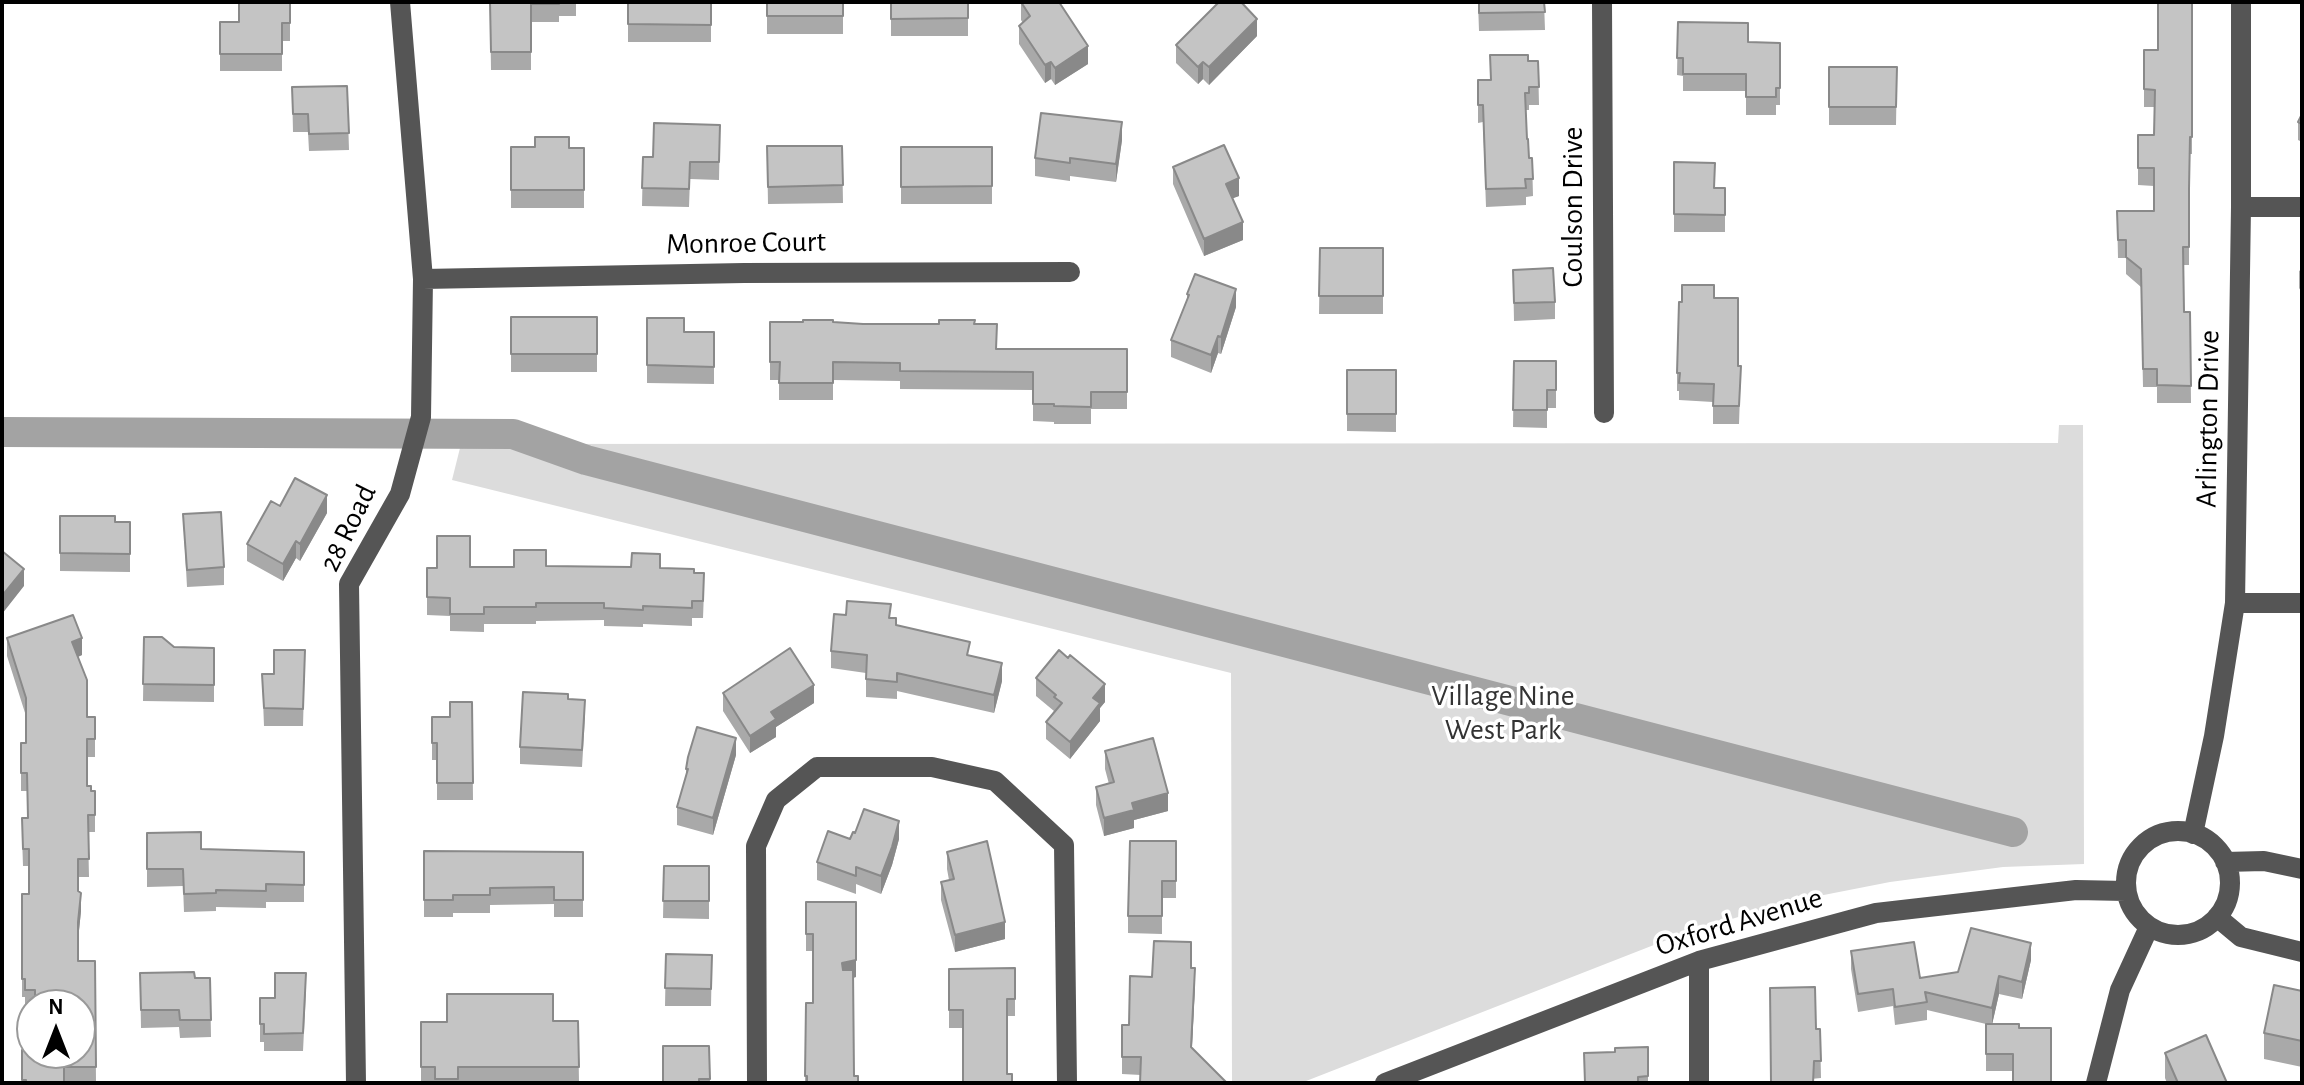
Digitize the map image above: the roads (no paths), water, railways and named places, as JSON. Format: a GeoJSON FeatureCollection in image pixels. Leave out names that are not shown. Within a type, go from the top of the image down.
{"type":"FeatureCollection","features":[{"type":"Feature","properties":{"kind":"street","name":"28 Road"},"geometry":{"type":"LineString","coordinates":[[356,1083],[349,584],[400,494],[421,417],[423,279],[400,2]]}},
{"type":"Feature","properties":{"kind":"street","name":"Coulson Drive"},"geometry":{"type":"LineString","coordinates":[[1602,2],[1604,413]]}},
{"type":"Feature","properties":{"kind":"street","name":"Arlington Drive"},"geometry":{"type":"LineString","coordinates":[[2193,834],[2214,736],[2235,603],[2241,2]]}},
{"type":"Feature","properties":{"kind":"street"},"geometry":{"type":"LineString","coordinates":[[2241,207],[2302,207]]}},
{"type":"Feature","properties":{"kind":"street","name":"Monroe Court"},"geometry":{"type":"LineString","coordinates":[[423,279],[759,272],[1070,272]]}},
{"type":"Feature","properties":{"kind":"street"},"geometry":{"type":"LineString","coordinates":[[2235,603],[2302,603]]}},
{"type":"Feature","properties":{"kind":"street"},"geometry":{"type":"LineString","coordinates":[[757,1083],[756,846],[776,800],[817,767],[932,767],[995,781],[1064,845],[1067,1083]]}},
{"type":"Feature","properties":{"kind":"street"},"geometry":{"type":"LineString","coordinates":[[2178,831],[2193,834],[2217,849],[2225,862],[2229,891],[2225,905],[2206,927],[2193,933],[2163,933],[2149,927],[2130,905],[2126,876],[2130,862],[2138,849],[2149,840],[2178,831]]}},
{"type":"Feature","properties":{"kind":"street"},"geometry":{"type":"LineString","coordinates":[[2225,862],[2264,861],[2302,869]]}},
{"type":"Feature","properties":{"kind":"street","name":"Oxford Avenue"},"geometry":{"type":"LineString","coordinates":[[1385,1083],[1699,961],[1876,913],[2076,890],[2126,891]]}},
{"type":"Feature","properties":{"kind":"street"},"geometry":{"type":"LineString","coordinates":[[2217,917],[2241,937],[2302,952]]}},
{"type":"Feature","properties":{"kind":"street"},"geometry":{"type":"LineString","coordinates":[[2096,1083],[2120,990],[2149,927]]}},
{"type":"Feature","properties":{"kind":"street"},"geometry":{"type":"LineString","coordinates":[[1699,961],[1699,1083]]}},
{"type":"Feature","properties":{"kind":"waterway"},"geometry":{"type":"LineString","coordinates":[[2,432],[513,434],[586,460],[2013,832]]}},
{"type":"Feature","properties":{"kind":"park label","name":"Village Nine West Park"},"geometry":{"type":"Point","coordinates":[1503,713]}}]}
